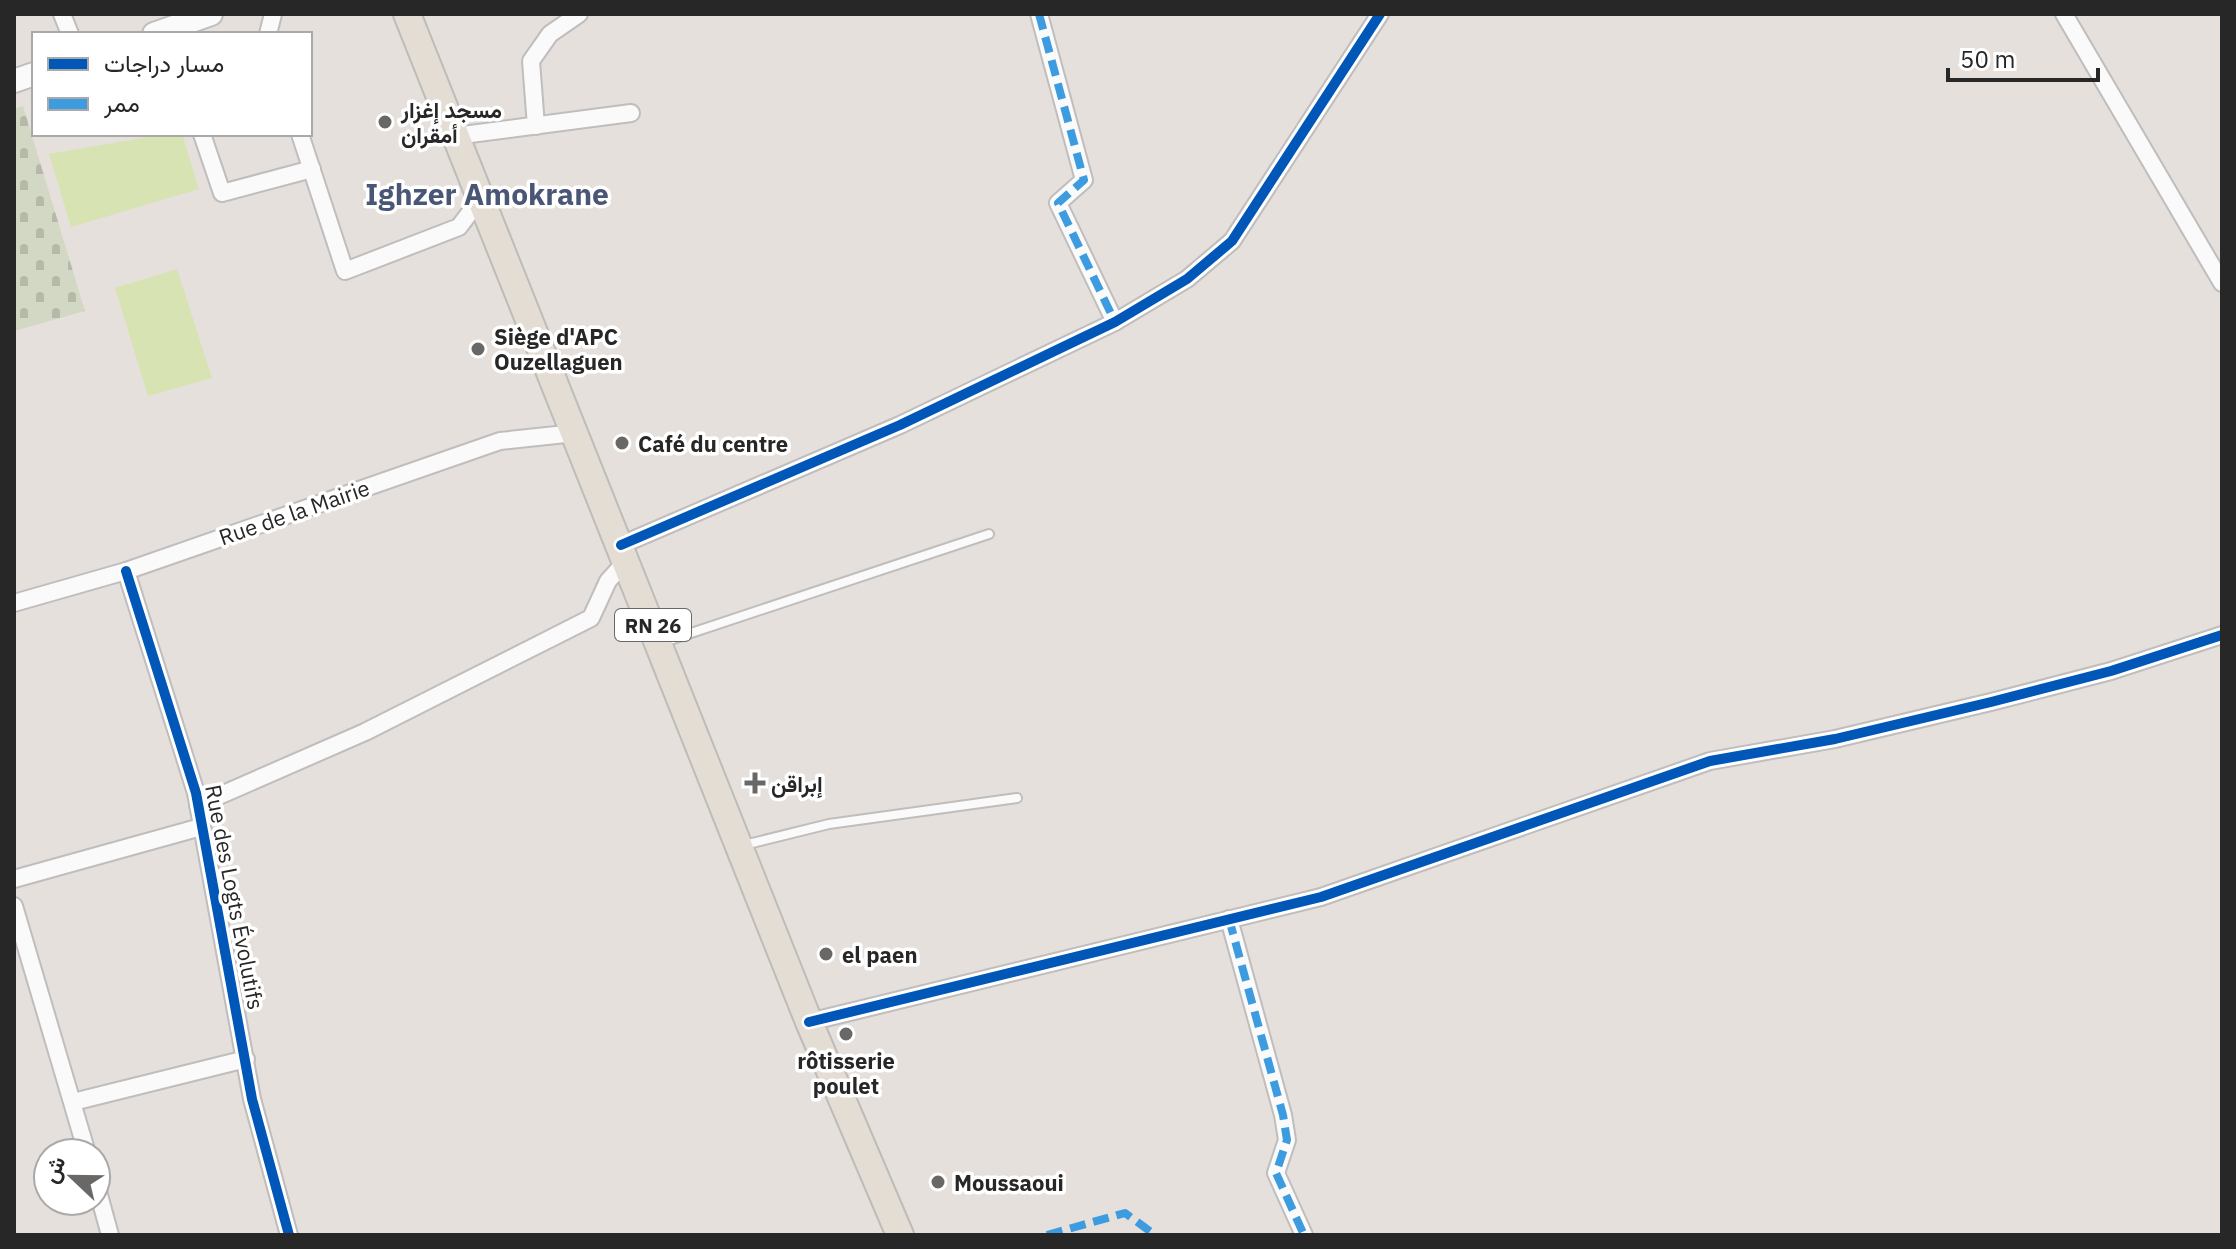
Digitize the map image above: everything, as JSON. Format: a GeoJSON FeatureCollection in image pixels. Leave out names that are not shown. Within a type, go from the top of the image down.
{"type":"FeatureCollection","features":[{"type":"Feature","properties":{"kind":"main road"},"geometry":{"type":"LineString","coordinates":[[160,32],[211,14]]}},
{"type":"Feature","properties":{"kind":"main road","name":"RN 26"},"geometry":{"type":"LineString","coordinates":[[407,14],[809,1022],[900,1235]]}},
{"type":"Feature","properties":{"kind":"street"},"geometry":{"type":"LineString","coordinates":[[536,126],[531,61],[535,50],[550,34],[579,14]]}},
{"type":"Feature","properties":{"kind":"street"},"geometry":{"type":"LineString","coordinates":[[1039,14],[1084,180],[1058,203],[1115,322]]}},
{"type":"Feature","properties":{"kind":"street"},"geometry":{"type":"LineString","coordinates":[[1371,14],[1371,32]]}},
{"type":"Feature","properties":{"kind":"street"},"geometry":{"type":"LineString","coordinates":[[198,805],[365,732],[591,618],[624,552],[1115,322],[1187,279],[1232,241],[1380,14]]}},
{"type":"Feature","properties":{"kind":"street"},"geometry":{"type":"LineString","coordinates":[[2064,14],[2222,283]]}},
{"type":"Feature","properties":{"kind":"street"},"geometry":{"type":"LineString","coordinates":[[455,136],[631,113]]}},
{"type":"Feature","properties":{"kind":"street"},"geometry":{"type":"LineString","coordinates":[[203,136],[222,193],[312,169]]}},
{"type":"Feature","properties":{"kind":"street"},"geometry":{"type":"LineString","coordinates":[[301,136],[345,271],[459,227],[480,199]]}},
{"type":"Feature","properties":{"kind":"street","name":"Rue de la Mairie"},"geometry":{"type":"LineString","coordinates":[[14,603],[126,571],[500,441],[575,433]]}},
{"type":"Feature","properties":{"kind":"street","name":"Rue des Logts Évolutifs"},"geometry":{"type":"LineString","coordinates":[[126,571],[198,805],[252,1099],[289,1235]]}},
{"type":"Feature","properties":{"kind":"street"},"geometry":{"type":"LineString","coordinates":[[809,1022],[1321,897],[1710,761],[1835,739],[1991,702],[2111,671],[2222,635]]}},
{"type":"Feature","properties":{"kind":"street"},"geometry":{"type":"LineString","coordinates":[[14,879],[201,827]]}},
{"type":"Feature","properties":{"kind":"street"},"geometry":{"type":"LineString","coordinates":[[14,906],[83,1137]]}},
{"type":"Feature","properties":{"kind":"street"},"geometry":{"type":"LineString","coordinates":[[1229,919],[1283,1115],[1287,1140],[1276,1173],[1304,1235]]}},
{"type":"Feature","properties":{"kind":"street"},"geometry":{"type":"LineString","coordinates":[[73,1102],[246,1059]]}},
{"type":"Feature","properties":{"kind":"lane"},"geometry":{"type":"LineString","coordinates":[[660,643],[989,534]]}},
{"type":"Feature","properties":{"kind":"lane"},"geometry":{"type":"LineString","coordinates":[[740,846],[829,824],[1017,798]]}},
{"type":"Feature","properties":{"kind":"green space"},"geometry":{"type":"Polygon","coordinates":[[[23,106],[85,311],[14,331],[14,109],[23,106]]]}},
{"type":"Feature","properties":{"kind":"green space"},"geometry":{"type":"Polygon","coordinates":[[[154,136],[183,136],[199,189],[71,227],[49,154],[154,136]]]}},
{"type":"Feature","properties":{"kind":"green space"},"geometry":{"type":"Polygon","coordinates":[[[177,269],[212,378],[148,396],[115,288],[177,269]]]}},
{"type":"Feature","properties":{"kind":"marked path"},"geometry":{"type":"LineString","coordinates":[[1039,14],[1084,180],[1058,203],[1115,322]]}},
{"type":"Feature","properties":{"kind":"marked path"},"geometry":{"type":"LineString","coordinates":[[1229,919],[1283,1115],[1287,1140],[1276,1173],[1304,1235]]}},
{"type":"Feature","properties":{"kind":"marked path"},"geometry":{"type":"LineString","coordinates":[[1047,1235],[1125,1213],[1155,1235]]}},
{"type":"Feature","properties":{"kind":"cycle path"},"geometry":{"type":"LineString","coordinates":[[621,545],[900,425],[1115,322],[1187,279],[1232,241],[1380,14]]}},
{"type":"Feature","properties":{"kind":"cycle path"},"geometry":{"type":"LineString","coordinates":[[126,571],[196,793],[252,1099],[289,1235]]}},
{"type":"Feature","properties":{"kind":"cycle path"},"geometry":{"type":"LineString","coordinates":[[809,1022],[1321,897],[1710,761],[1835,739],[1991,702],[2111,671],[2222,635]]}},
{"type":"Feature","properties":{"kind":"place","name":"مسجد إغزار أمقران"},"geometry":{"type":"Point","coordinates":[385,122]}},
{"type":"Feature","properties":{"kind":"place","name":"Siège d'APC Ouzellaguen"},"geometry":{"type":"Point","coordinates":[478,349]}},
{"type":"Feature","properties":{"kind":"place","name":"Café du centre"},"geometry":{"type":"Point","coordinates":[622,443]}},
{"type":"Feature","properties":{"kind":"place","name":"إبراقن"},"geometry":{"type":"Point","coordinates":[755,783]}},
{"type":"Feature","properties":{"kind":"place","name":"el paen"},"geometry":{"type":"Point","coordinates":[826,954]}},
{"type":"Feature","properties":{"kind":"place","name":"rôtisserie poulet"},"geometry":{"type":"Point","coordinates":[846,1034]}},
{"type":"Feature","properties":{"kind":"place","name":"Moussaoui"},"geometry":{"type":"Point","coordinates":[938,1182]}},
{"type":"Feature","properties":{"kind":"district","name":"Ighzer Amokrane"},"geometry":{"type":"Point","coordinates":[487,193]}}]}
